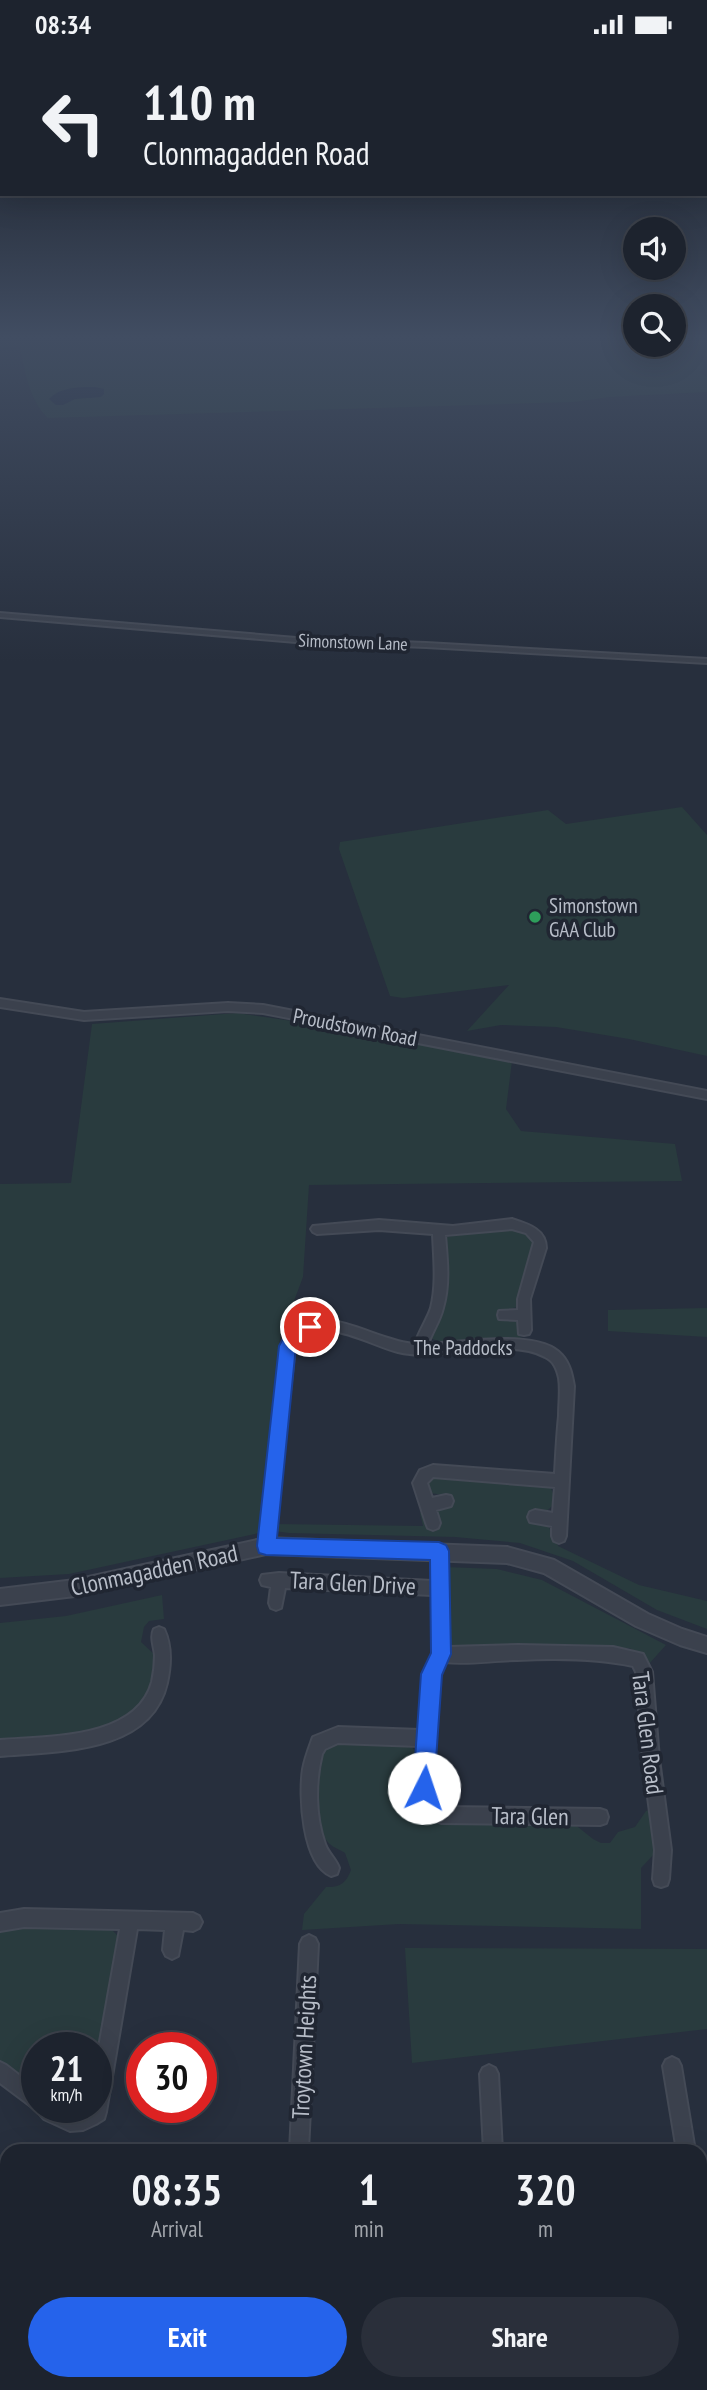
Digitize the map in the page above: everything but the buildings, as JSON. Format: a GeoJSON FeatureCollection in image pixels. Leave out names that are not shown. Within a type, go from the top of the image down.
{"type":"FeatureCollection","features":[{"type":"Feature","properties":{"kind":"street","name":"Simonstown Lane"},"geometry":{"type":"LineString","coordinates":[[0,615],[296,641],[426,645],[707,661]]}},
{"type":"Feature","properties":{"kind":"street","name":"Proudstown Road"},"geometry":{"type":"LineString","coordinates":[[0,1003],[84,1016],[229,1007],[263,1009],[707,1095]]}},
{"type":"Feature","properties":{"kind":"street","name":"The Paddocks"},"geometry":{"type":"LineString","coordinates":[[317,1229],[336,1221],[439,1230],[512,1224],[530,1230],[537,1235],[540,1248],[527,1285],[524,1330]]}},
{"type":"Feature","properties":{"kind":"street"},"geometry":{"type":"LineString","coordinates":[[420,1349],[423,1336],[435,1318],[440,1294],[439,1230]]}},
{"type":"Feature","properties":{"kind":"street"},"geometry":{"type":"LineString","coordinates":[[504,1315],[524,1315]]}},
{"type":"Feature","properties":{"kind":"street","name":"The Paddocks"},"geometry":{"type":"LineString","coordinates":[[266,1546],[288,1346],[292,1337],[310,1327],[335,1326],[361,1331],[393,1346],[420,1349],[512,1346],[546,1351],[555,1356],[562,1363],[567,1386],[559,1536]]}},
{"type":"Feature","properties":{"kind":"street"},"geometry":{"type":"LineString","coordinates":[[433,1523],[421,1477],[433,1471],[562,1481]]}},
{"type":"Feature","properties":{"kind":"street"},"geometry":{"type":"LineString","coordinates":[[428,1506],[446,1501]]}},
{"type":"Feature","properties":{"kind":"street"},"geometry":{"type":"LineString","coordinates":[[535,1517],[559,1521]]}},
{"type":"Feature","properties":{"kind":"street","name":"Clonmagadden Road"},"geometry":{"type":"LineString","coordinates":[[0,1597],[75,1588],[266,1546],[517,1556],[548,1566],[642,1620],[680,1637],[707,1645]]}},
{"type":"Feature","properties":{"kind":"street","name":"Tara Glen"},"geometry":{"type":"LineString","coordinates":[[439,1551],[441,1654],[432,1674],[424,1788],[432,1811],[441,1815],[600,1817]]}},
{"type":"Feature","properties":{"kind":"street","name":"Tara Glen Drive"},"geometry":{"type":"LineString","coordinates":[[276,1603],[273,1580],[440,1588]]}},
{"type":"Feature","properties":{"kind":"street"},"geometry":{"type":"LineString","coordinates":[[0,1748],[107,1735],[127,1728],[143,1714],[155,1696],[163,1655],[159,1634]]}},
{"type":"Feature","properties":{"kind":"street","name":"Tara Glen Road"},"geometry":{"type":"LineString","coordinates":[[441,1654],[457,1656],[518,1652],[613,1654],[638,1658],[644,1672],[651,1759],[663,1850],[660,1879]]}},
{"type":"Feature","properties":{"kind":"street"},"geometry":{"type":"LineString","coordinates":[[331,1868],[317,1846],[313,1821],[312,1759],[318,1743],[338,1735],[427,1738]]}},
{"type":"Feature","properties":{"kind":"street"},"geometry":{"type":"LineString","coordinates":[[0,1922],[24,1918],[193,1922]]}},
{"type":"Feature","properties":{"kind":"street"},"geometry":{"type":"LineString","coordinates":[[111,2032],[130,1921]]}},
{"type":"Feature","properties":{"kind":"street"},"geometry":{"type":"LineString","coordinates":[[172,1950],[175,1922]]}},
{"type":"Feature","properties":{"kind":"street","name":"Troytown Heights"},"geometry":{"type":"LineString","coordinates":[[299,2144],[309,1944]]}},
{"type":"Feature","properties":{"kind":"street"},"geometry":{"type":"LineString","coordinates":[[672,2066],[685,2144]]}},
{"type":"Feature","properties":{"kind":"street"},"geometry":{"type":"LineString","coordinates":[[0,2071],[21,2088]]}},
{"type":"Feature","properties":{"kind":"street"},"geometry":{"type":"LineString","coordinates":[[489,2074],[493,2144]]}},
{"type":"Feature","properties":{"kind":"shaded area","name":"Simonstown GAA Club"},"geometry":{"type":"Polygon","coordinates":[[[682,807],[707,835],[707,1056],[556,1027],[501,1025],[467,1031],[509,985],[403,998],[390,996],[339,849],[340,842],[548,810],[566,824],[682,807]]]}},
{"type":"Feature","properties":{"kind":"shaded area"},"geometry":{"type":"Polygon","coordinates":[[[237,1013],[313,1024],[512,1061],[506,1109],[521,1131],[675,1144],[682,1181],[309,1185],[303,1277],[280,1338],[259,1533],[69,1574],[0,1578],[0,1184],[71,1183],[92,1024],[237,1013]]]}},
{"type":"Feature","properties":{"kind":"shaded area"},"geometry":{"type":"Polygon","coordinates":[[[514,1228],[532,1235],[535,1241],[518,1307],[503,1310],[504,1318],[517,1320],[520,1337],[535,1343],[445,1343],[429,1338],[441,1316],[446,1295],[445,1237],[514,1228]]]}},
{"type":"Feature","properties":{"kind":"shaded area"},"geometry":{"type":"Polygon","coordinates":[[[707,1308],[707,1337],[608,1331],[608,1310],[707,1308]]]}},
{"type":"Feature","properties":{"kind":"shaded area"},"geometry":{"type":"Polygon","coordinates":[[[433,1476],[549,1485],[554,1500],[551,1507],[544,1512],[543,1524],[549,1527],[552,1536],[556,1537],[558,1546],[639,1585],[707,1601],[707,1629],[657,1610],[573,1561],[520,1543],[455,1537],[274,1531],[274,1524],[423,1526],[420,1513],[424,1512],[436,1519],[437,1510],[449,1504],[445,1495],[429,1493],[426,1483],[433,1476]]]}},
{"type":"Feature","properties":{"kind":"shaded area"},"geometry":{"type":"Polygon","coordinates":[[[445,1567],[497,1569],[542,1580],[666,1645],[648,1665],[639,1653],[629,1648],[453,1648],[447,1641],[445,1567]]]}},
{"type":"Feature","properties":{"kind":"shaded area"},"geometry":{"type":"Polygon","coordinates":[[[162,1595],[164,1619],[149,1621],[144,1627],[141,1642],[156,1656],[155,1670],[150,1693],[138,1709],[122,1720],[83,1733],[0,1740],[0,1623],[66,1616],[162,1595]]]}},
{"type":"Feature","properties":{"kind":"shaded area"},"geometry":{"type":"Polygon","coordinates":[[[337,1741],[409,1744],[416,1753],[418,1762],[421,1805],[440,1823],[573,1823],[593,1839],[610,1843],[618,1832],[635,1827],[646,1811],[651,1809],[655,1853],[641,1868],[641,1929],[399,1924],[302,1930],[304,1914],[326,1887],[342,1884],[351,1870],[345,1853],[331,1845],[322,1833],[317,1811],[320,1752],[337,1741]]]}},
{"type":"Feature","properties":{"kind":"shaded area"},"geometry":{"type":"Polygon","coordinates":[[[23,1926],[106,1928],[120,1938],[105,2032],[21,2032],[21,2080],[0,2065],[0,1930],[23,1926]]]}},
{"type":"Feature","properties":{"kind":"shaded area"},"geometry":{"type":"Polygon","coordinates":[[[405,1948],[707,1949],[707,2029],[412,2063],[405,1948]]]}},
{"type":"Feature","properties":{"kind":"place","name":"Simonstown GAA Club"},"geometry":{"type":"Point","coordinates":[535,917]}},
{"type":"Feature","properties":{"kind":"route"},"geometry":{"type":"LineString","coordinates":[[310,1327],[292,1337],[288,1346],[266,1546],[439,1551],[441,1654],[432,1674],[424,1788]]}}]}
